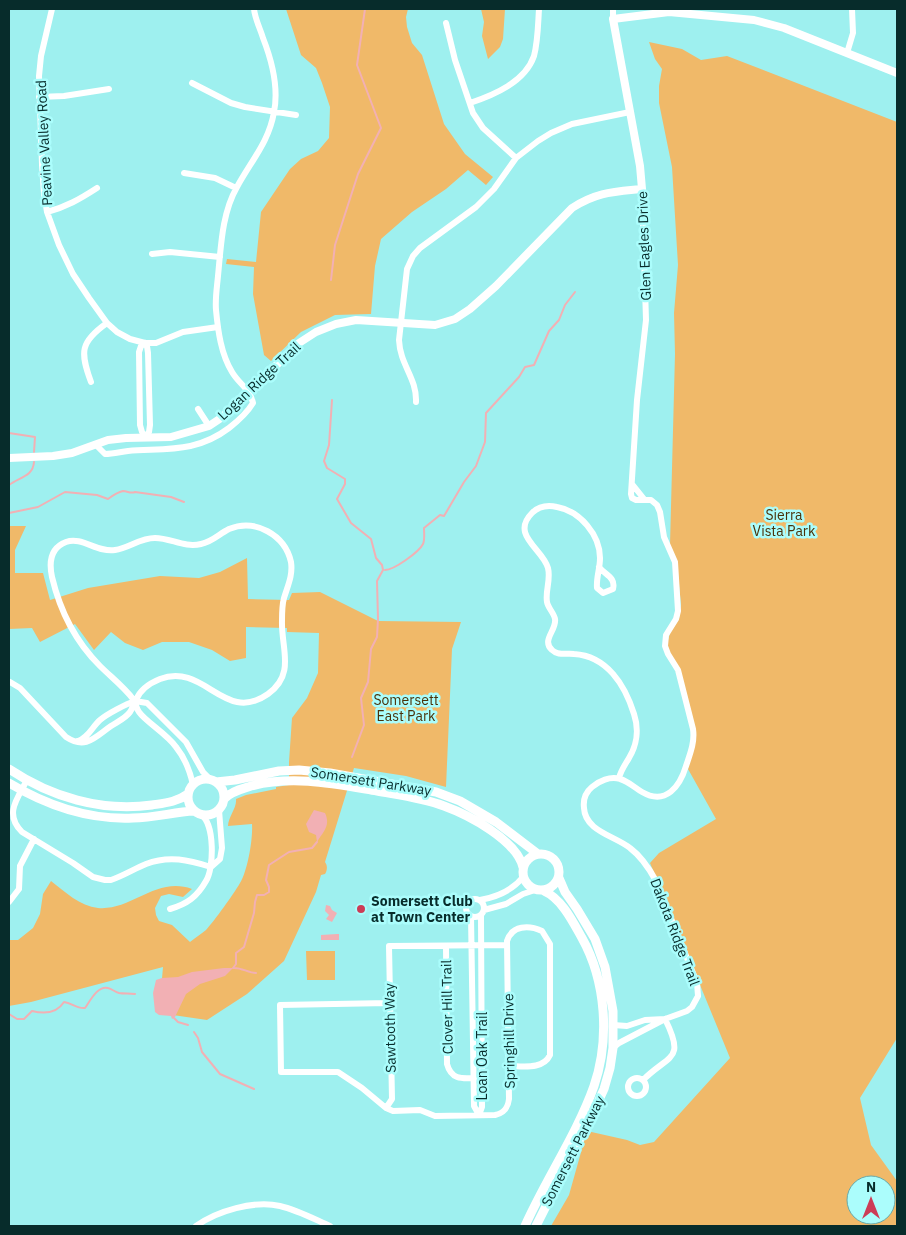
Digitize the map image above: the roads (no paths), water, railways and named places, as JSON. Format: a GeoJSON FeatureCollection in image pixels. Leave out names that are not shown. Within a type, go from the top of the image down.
{"type":"FeatureCollection","features":[{"type":"Feature","properties":{"kind":"main road"},"geometry":{"type":"LineString","coordinates":[[9,769],[27,780],[64,797],[93,805],[140,807],[181,800],[188,794],[193,785],[201,780],[214,781],[222,789],[224,799],[219,810],[211,814],[198,813],[113,818],[67,810],[9,783]]}},
{"type":"Feature","properties":{"kind":"main road","name":"Somersett Parkway"},"geometry":{"type":"LineString","coordinates":[[214,781],[235,780],[261,774],[298,770],[330,773],[436,792],[460,801],[496,822],[538,854]]}},
{"type":"Feature","properties":{"kind":"main road","name":"Somersett Parkway"},"geometry":{"type":"LineString","coordinates":[[224,799],[237,790],[259,784],[300,780],[318,781],[424,800],[456,811],[483,825],[516,852],[521,858],[523,872]]}},
{"type":"Feature","properties":{"kind":"main road"},"geometry":{"type":"LineString","coordinates":[[188,794],[189,804],[198,813]]}},
{"type":"Feature","properties":{"kind":"main road"},"geometry":{"type":"LineString","coordinates":[[538,854],[550,856],[555,860],[560,872],[554,886],[540,890],[527,885],[523,872],[529,859],[538,854]]}},
{"type":"Feature","properties":{"kind":"main road","name":"Somersett Parkway"},"geometry":{"type":"LineString","coordinates":[[536,1226],[604,1090],[613,1048],[609,980],[602,955],[585,923],[565,892],[559,878]]}},
{"type":"Feature","properties":{"kind":"main road","name":"Somersett Parkway"},"geometry":{"type":"LineString","coordinates":[[525,1226],[585,1107],[596,1078],[602,1052],[602,1008],[596,972],[591,957],[573,923],[558,901],[551,894],[540,890]]}},
{"type":"Feature","properties":{"kind":"street","name":"Peavine Valley Road"},"geometry":{"type":"LineString","coordinates":[[52,9],[41,56],[40,97],[44,194],[47,212],[59,245],[73,274],[107,323],[117,332],[130,339],[144,343]]}},
{"type":"Feature","properties":{"kind":"street"},"geometry":{"type":"LineString","coordinates":[[96,445],[105,454],[192,447],[220,435],[235,423],[253,403],[249,392],[233,375],[226,362],[216,308],[226,215],[236,188],[258,155],[271,125],[274,112],[275,100],[272,66],[254,9]]}},
{"type":"Feature","properties":{"kind":"street"},"geometry":{"type":"LineString","coordinates":[[470,103],[495,94],[525,72],[536,48],[539,9]]}},
{"type":"Feature","properties":{"kind":"street","name":"Glen Eagles Drive"},"geometry":{"type":"LineString","coordinates":[[613,9],[613,18],[640,166],[642,189],[646,320],[637,400],[631,494],[632,498],[654,502],[659,508],[664,537],[675,562],[678,611],[676,619],[666,635],[665,646],[678,670],[694,738],[682,779],[670,793],[659,796],[648,795],[619,778]]}},
{"type":"Feature","properties":{"kind":"street"},"geometry":{"type":"LineString","coordinates":[[847,53],[853,33],[852,9]]}},
{"type":"Feature","properties":{"kind":"street"},"geometry":{"type":"LineString","coordinates":[[613,18],[669,12],[749,19],[784,28],[897,74]]}},
{"type":"Feature","properties":{"kind":"street"},"geometry":{"type":"LineString","coordinates":[[446,22],[455,60],[473,113],[483,128],[516,158]]}},
{"type":"Feature","properties":{"kind":"street"},"geometry":{"type":"LineString","coordinates":[[192,83],[231,103],[296,115]]}},
{"type":"Feature","properties":{"kind":"street"},"geometry":{"type":"LineString","coordinates":[[40,97],[64,96],[109,89]]}},
{"type":"Feature","properties":{"kind":"street"},"geometry":{"type":"LineString","coordinates":[[416,402],[414,383],[400,351],[407,269],[413,256],[420,248],[476,208],[494,189],[516,158],[551,134],[572,124],[630,112]]}},
{"type":"Feature","properties":{"kind":"street"},"geometry":{"type":"LineString","coordinates":[[184,173],[215,178],[236,188]]}},
{"type":"Feature","properties":{"kind":"street"},"geometry":{"type":"LineString","coordinates":[[47,212],[62,208],[97,188]]}},
{"type":"Feature","properties":{"kind":"street","name":"Logan Ridge Trail"},"geometry":{"type":"LineString","coordinates":[[9,458],[72,453],[117,439],[171,437],[209,426],[221,418],[299,343],[316,332],[336,324],[356,320],[435,325],[455,319],[470,309],[507,274],[572,208],[586,199],[604,193],[642,189]]}},
{"type":"Feature","properties":{"kind":"street"},"geometry":{"type":"LineString","coordinates":[[152,254],[170,252],[220,257]]}},
{"type":"Feature","properties":{"kind":"street"},"geometry":{"type":"LineString","coordinates":[[91,382],[84,362],[84,348],[90,338],[107,323]]}},
{"type":"Feature","properties":{"kind":"street"},"geometry":{"type":"LineString","coordinates":[[144,343],[156,343],[183,332],[218,327]]}},
{"type":"Feature","properties":{"kind":"street"},"geometry":{"type":"LineString","coordinates":[[144,343],[147,346],[148,353],[150,425],[146,438]]}},
{"type":"Feature","properties":{"kind":"street"},"geometry":{"type":"LineString","coordinates":[[198,410],[209,426]]}},
{"type":"Feature","properties":{"kind":"street"},"geometry":{"type":"LineString","coordinates":[[599,567],[598,545],[589,528],[578,516],[563,508],[548,506],[536,509],[531,514],[525,528],[527,538],[542,556],[549,574],[547,600],[555,621],[548,639],[550,647],[556,653],[582,655],[604,664],[618,678],[634,714],[636,741],[619,778]]}},
{"type":"Feature","properties":{"kind":"street"},"geometry":{"type":"LineString","coordinates":[[10,682],[20,688],[66,737],[76,742],[87,742],[97,737],[130,713],[135,701],[142,691],[165,677],[178,676],[198,681],[217,695],[232,701],[248,702],[262,697],[275,687],[285,668],[286,650],[282,628],[282,606],[290,582],[291,563],[283,544],[276,536],[252,526],[238,527],[228,530],[207,542],[193,545],[182,544],[163,538],[150,538],[124,548],[111,550],[99,549],[76,541],[66,542],[56,549],[53,554],[50,566],[62,610],[71,628],[91,657],[135,701],[139,712],[162,731],[184,757],[193,785]]}},
{"type":"Feature","properties":{"kind":"street"},"geometry":{"type":"LineString","coordinates":[[76,742],[86,737],[101,719],[125,705],[135,701],[147,704],[186,742],[203,772],[214,781]]}},
{"type":"Feature","properties":{"kind":"street","name":"Dakota Ridge Trail"},"geometry":{"type":"LineString","coordinates":[[613,1048],[665,1019],[687,1011],[692,1007],[698,996],[697,983],[656,881],[648,868],[628,846],[592,826],[584,811],[585,798],[592,787],[607,779],[619,778]]}},
{"type":"Feature","properties":{"kind":"street"},"geometry":{"type":"LineString","coordinates":[[27,780],[14,806],[13,816],[17,828],[99,880],[110,880],[148,863],[168,859],[187,860],[211,867]]}},
{"type":"Feature","properties":{"kind":"street"},"geometry":{"type":"LineString","coordinates":[[211,867],[220,859],[222,848],[219,810]]}},
{"type":"Feature","properties":{"kind":"street"},"geometry":{"type":"LineString","coordinates":[[170,909],[185,905],[207,881],[211,867],[211,832],[208,820],[198,813]]}},
{"type":"Feature","properties":{"kind":"street"},"geometry":{"type":"LineString","coordinates":[[9,902],[19,889],[20,866],[34,839]]}},
{"type":"Feature","properties":{"kind":"street"},"geometry":{"type":"LineString","coordinates":[[523,872],[512,889],[492,898],[474,899],[468,904],[467,910],[471,916],[476,917],[524,894],[540,890]]}},
{"type":"Feature","properties":{"kind":"street"},"geometry":{"type":"LineString","coordinates":[[480,900],[483,904],[482,913]]}},
{"type":"Feature","properties":{"kind":"street","name":"Loan Oak Trail"},"geometry":{"type":"LineString","coordinates":[[479,1115],[482,1107],[482,913]]}},
{"type":"Feature","properties":{"kind":"street","name":"Loan Oak Trail"},"geometry":{"type":"LineString","coordinates":[[471,916],[474,1106],[479,1115]]}},
{"type":"Feature","properties":{"kind":"street"},"geometry":{"type":"LineString","coordinates":[[446,946],[507,944],[509,936],[516,929],[530,927],[542,931],[550,944],[550,1055],[548,1060],[538,1066],[510,1066]]}},
{"type":"Feature","properties":{"kind":"street","name":"Springhill Drive"},"geometry":{"type":"LineString","coordinates":[[386,1108],[393,1112],[420,1110],[435,1116],[499,1114],[507,1108],[510,1099],[510,1066],[507,944]]}},
{"type":"Feature","properties":{"kind":"street","name":"Sawtooth Way"},"geometry":{"type":"LineString","coordinates":[[386,1108],[392,1099],[389,946],[446,946]]}},
{"type":"Feature","properties":{"kind":"street","name":"Clover Hill Trail"},"geometry":{"type":"LineString","coordinates":[[446,946],[447,1064],[452,1074],[456,1077],[461,1079],[474,1078]]}},
{"type":"Feature","properties":{"kind":"street"},"geometry":{"type":"LineString","coordinates":[[386,1108],[362,1088],[338,1072],[281,1072],[280,1005],[389,1003]]}},
{"type":"Feature","properties":{"kind":"street"},"geometry":{"type":"LineString","coordinates":[[643,1080],[665,1063],[674,1052],[675,1040],[665,1019]]}},
{"type":"Feature","properties":{"kind":"street","name":"Dakota Ridge Trail"},"geometry":{"type":"LineString","coordinates":[[613,1025],[627,1026],[645,1020],[665,1019]]}},
{"type":"Feature","properties":{"kind":"street"},"geometry":{"type":"LineString","coordinates":[[196,1226],[212,1216],[226,1211],[256,1204],[268,1204],[285,1207],[330,1226]]}},
{"type":"Feature","properties":{"kind":"waterway"},"geometry":{"type":"LineString","coordinates":[[331,280],[335,245],[358,174],[381,128],[357,65],[365,9]]}},
{"type":"Feature","properties":{"kind":"waterway"},"geometry":{"type":"LineString","coordinates":[[385,570],[400,564],[417,551],[424,542],[424,528],[440,515],[444,516],[476,466],[485,442],[486,413],[519,377],[525,367],[534,365],[549,331],[559,320],[565,305],[575,292]]}},
{"type":"Feature","properties":{"kind":"waterway"},"geometry":{"type":"LineString","coordinates":[[332,400],[329,445],[324,461],[327,468],[345,479],[345,484],[337,499],[351,523],[371,539],[376,558],[382,565],[383,570],[377,581],[377,637],[371,649],[368,682],[361,698],[364,725],[352,757]]}},
{"type":"Feature","properties":{"kind":"waterway"},"geometry":{"type":"LineString","coordinates":[[9,433],[35,437],[34,452]]}},
{"type":"Feature","properties":{"kind":"waterway"},"geometry":{"type":"LineString","coordinates":[[9,485],[28,474],[34,462]]}},
{"type":"Feature","properties":{"kind":"waterway"},"geometry":{"type":"LineString","coordinates":[[9,513],[38,507],[65,492],[97,495],[108,499],[117,493],[125,491],[171,497],[184,502]]}},
{"type":"Feature","properties":{"kind":"waterway"},"geometry":{"type":"LineString","coordinates":[[256,973],[233,968],[236,964],[236,953],[244,947],[257,895],[264,895],[269,892],[266,880],[269,865],[289,852],[312,848],[317,842]]}},
{"type":"Feature","properties":{"kind":"waterway"},"geometry":{"type":"LineString","coordinates":[[9,1014],[17,1019],[24,1019],[32,1011],[50,1012],[61,1006],[64,1002],[79,1008],[85,1008],[95,994],[104,988],[109,988],[119,993],[135,994]]}},
{"type":"Feature","properties":{"kind":"waterway"},"geometry":{"type":"LineString","coordinates":[[174,1018],[178,1022],[188,1025]]}},
{"type":"Feature","properties":{"kind":"waterway"},"geometry":{"type":"LineString","coordinates":[[194,1032],[202,1052],[220,1074],[254,1089]]}},
{"type":"Feature","properties":{"kind":"place","name":"Somersett Club at Town Center"},"geometry":{"type":"Point","coordinates":[361,909]}},
{"type":"Feature","properties":{"kind":"park label","name":"Sierra Vista Park"},"geometry":{"type":"Point","coordinates":[784,524]}},
{"type":"Feature","properties":{"kind":"park label","name":"Somersett East Park"},"geometry":{"type":"Point","coordinates":[406,708]}}]}
